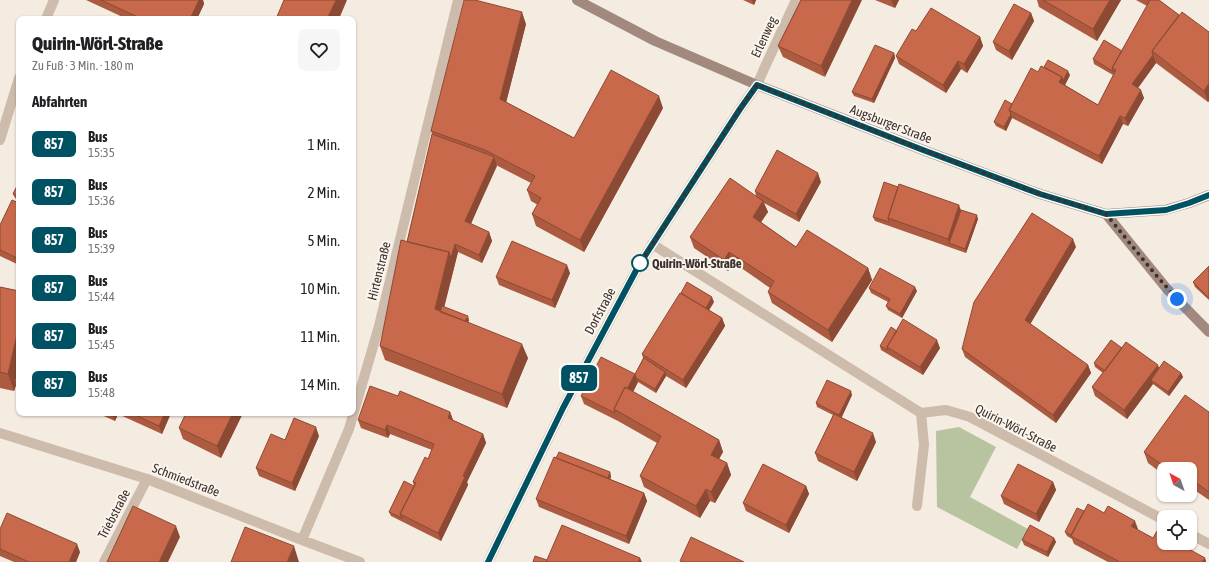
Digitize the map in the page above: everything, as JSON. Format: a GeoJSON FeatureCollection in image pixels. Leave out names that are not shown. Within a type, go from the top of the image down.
{"type":"FeatureCollection","features":[{"type":"Feature","properties":{"kind":"street"},"geometry":{"type":"LineString","coordinates":[[47,16],[54,0]]}},
{"type":"Feature","properties":{"kind":"street","name":"Hirtenstraße"},"geometry":{"type":"LineString","coordinates":[[356,405],[377,333],[458,0]]}},
{"type":"Feature","properties":{"kind":"street","name":"Augsburger Straße"},"geometry":{"type":"LineString","coordinates":[[577,0],[654,41],[757,85],[1040,194],[1106,214],[1166,210],[1209,195]]}},
{"type":"Feature","properties":{"kind":"street","name":"Erlenweg"},"geometry":{"type":"LineString","coordinates":[[757,85],[796,0]]}},
{"type":"Feature","properties":{"kind":"street"},"geometry":{"type":"LineString","coordinates":[[0,140],[16,84]]}},
{"type":"Feature","properties":{"kind":"street","name":"Dorfstraße"},"geometry":{"type":"LineString","coordinates":[[488,562],[563,408],[635,272],[757,85]]}},
{"type":"Feature","properties":{"kind":"street"},"geometry":{"type":"LineString","coordinates":[[1106,214],[1159,279],[1209,332]]}},
{"type":"Feature","properties":{"kind":"street"},"geometry":{"type":"LineString","coordinates":[[652,244],[921,413],[924,445],[917,506]]}},
{"type":"Feature","properties":{"kind":"street","name":"Quirin-Wörl-Straße"},"geometry":{"type":"LineString","coordinates":[[921,413],[946,410],[970,417],[1157,516]]}},
{"type":"Feature","properties":{"kind":"street","name":"Hirtenstraße"},"geometry":{"type":"LineString","coordinates":[[302,540],[349,429],[353,416]]}},
{"type":"Feature","properties":{"kind":"street","name":"Schmiedstraße"},"geometry":{"type":"LineString","coordinates":[[0,432],[147,479],[360,562]]}},
{"type":"Feature","properties":{"kind":"street","name":"Triebstraße"},"geometry":{"type":"LineString","coordinates":[[104,562],[147,479]]}},
{"type":"Feature","properties":{"kind":"street"},"geometry":{"type":"LineString","coordinates":[[1197,538],[1209,544]]}},
{"type":"Feature","properties":{"kind":"green space"},"geometry":{"type":"Polygon","coordinates":[[[959,427],[996,447],[970,497],[1028,529],[1017,549],[937,507],[936,431],[959,427]]]}},
{"type":"Feature","properties":{"kind":"building"},"geometry":{"type":"Polygon","coordinates":[[[101,0],[199,0],[191,16],[136,16],[101,0]]]}},
{"type":"Feature","properties":{"kind":"building"},"geometry":{"type":"Polygon","coordinates":[[[284,0],[336,0],[328,16],[277,16],[284,0]]]}},
{"type":"Feature","properties":{"kind":"building"},"geometry":{"type":"Polygon","coordinates":[[[464,0],[475,0],[522,12],[500,99],[574,138],[611,70],[659,96],[580,240],[532,214],[541,198],[527,190],[535,176],[485,150],[431,131],[464,0]]]}},
{"type":"Feature","properties":{"kind":"building"},"geometry":{"type":"Polygon","coordinates":[[[801,0],[852,0],[821,66],[778,46],[801,0]]]}},
{"type":"Feature","properties":{"kind":"building"},"geometry":{"type":"Polygon","coordinates":[[[1043,0],[1110,0],[1093,29],[1043,0]]]}},
{"type":"Feature","properties":{"kind":"building"},"geometry":{"type":"Polygon","coordinates":[[[1150,0],[1159,0],[1179,15],[1152,51],[1153,55],[1132,84],[1141,90],[1125,118],[1120,116],[1099,156],[1009,110],[1031,68],[1038,72],[1041,66],[1062,77],[1059,82],[1098,105],[1116,70],[1112,68],[1150,0]]]}},
{"type":"Feature","properties":{"kind":"building"},"geometry":{"type":"Polygon","coordinates":[[[1014,4],[1031,13],[1009,51],[993,42],[1014,4]]]}},
{"type":"Feature","properties":{"kind":"building"},"geometry":{"type":"Polygon","coordinates":[[[931,8],[980,37],[964,64],[958,61],[943,85],[896,56],[912,29],[916,31],[931,8]]]}},
{"type":"Feature","properties":{"kind":"building"},"geometry":{"type":"Polygon","coordinates":[[[1182,12],[1209,32],[1209,83],[1204,91],[1152,51],[1182,12]]]}},
{"type":"Feature","properties":{"kind":"building"},"geometry":{"type":"Polygon","coordinates":[[[1104,40],[1122,51],[1112,68],[1114,72],[1093,59],[1104,40]]]}},
{"type":"Feature","properties":{"kind":"building"},"geometry":{"type":"Polygon","coordinates":[[[875,45],[894,53],[872,99],[852,92],[875,45]]]}},
{"type":"Feature","properties":{"kind":"building"},"geometry":{"type":"Polygon","coordinates":[[[1048,60],[1068,71],[1063,81],[1062,77],[1044,67],[1048,60]]]}},
{"type":"Feature","properties":{"kind":"building"},"geometry":{"type":"Polygon","coordinates":[[[1005,100],[1012,104],[1009,110],[1011,114],[1004,127],[994,122],[1005,100]]]}},
{"type":"Feature","properties":{"kind":"building"},"geometry":{"type":"Polygon","coordinates":[[[432,134],[494,157],[465,221],[489,232],[479,255],[455,244],[451,258],[449,252],[407,242],[432,134]]]}},
{"type":"Feature","properties":{"kind":"building"},"geometry":{"type":"Polygon","coordinates":[[[777,150],[818,173],[796,214],[755,191],[777,150]]]}},
{"type":"Feature","properties":{"kind":"building"},"geometry":{"type":"Polygon","coordinates":[[[730,178],[763,201],[753,217],[796,247],[807,230],[868,268],[828,330],[768,292],[774,281],[729,252],[724,260],[690,237],[730,178]]]}},
{"type":"Feature","properties":{"kind":"building"},"geometry":{"type":"Polygon","coordinates":[[[884,182],[898,187],[888,218],[889,222],[873,217],[884,182]]]}},
{"type":"Feature","properties":{"kind":"building"},"geometry":{"type":"Polygon","coordinates":[[[899,184],[959,205],[948,239],[888,218],[899,184]]]}},
{"type":"Feature","properties":{"kind":"building"},"geometry":{"type":"Polygon","coordinates":[[[16,188],[16,196],[13,194],[16,188]]]}},
{"type":"Feature","properties":{"kind":"building"},"geometry":{"type":"Polygon","coordinates":[[[12,200],[16,202],[16,258],[0,250],[0,225],[12,200]]]}},
{"type":"Feature","properties":{"kind":"building"},"geometry":{"type":"Polygon","coordinates":[[[961,210],[977,215],[965,249],[949,243],[961,210]]]}},
{"type":"Feature","properties":{"kind":"building"},"geometry":{"type":"Polygon","coordinates":[[[1032,213],[1073,239],[1025,320],[1088,365],[1053,415],[962,349],[974,302],[1032,213]]]}},
{"type":"Feature","properties":{"kind":"building"},"geometry":{"type":"Polygon","coordinates":[[[401,240],[449,252],[435,309],[522,344],[502,394],[380,346],[401,240]]]}},
{"type":"Feature","properties":{"kind":"building"},"geometry":{"type":"Polygon","coordinates":[[[512,241],[567,265],[552,300],[496,277],[512,241]]]}},
{"type":"Feature","properties":{"kind":"building"},"geometry":{"type":"Polygon","coordinates":[[[1209,266],[1209,298],[1193,282],[1209,266]]]}},
{"type":"Feature","properties":{"kind":"building"},"geometry":{"type":"Polygon","coordinates":[[[880,268],[915,287],[900,314],[886,306],[890,299],[869,288],[880,268]]]}},
{"type":"Feature","properties":{"kind":"building"},"geometry":{"type":"Polygon","coordinates":[[[687,282],[712,297],[706,308],[681,293],[687,282]]]}},
{"type":"Feature","properties":{"kind":"building"},"geometry":{"type":"Polygon","coordinates":[[[0,287],[16,290],[16,339],[8,374],[0,372],[0,287]]]}},
{"type":"Feature","properties":{"kind":"building"},"geometry":{"type":"Polygon","coordinates":[[[680,293],[722,318],[683,380],[642,354],[680,293]]]}},
{"type":"Feature","properties":{"kind":"building"},"geometry":{"type":"Polygon","coordinates":[[[442,306],[468,316],[465,321],[440,312],[442,306]]]}},
{"type":"Feature","properties":{"kind":"building"},"geometry":{"type":"Polygon","coordinates":[[[903,319],[937,340],[920,367],[887,347],[903,319]]]}},
{"type":"Feature","properties":{"kind":"building"},"geometry":{"type":"Polygon","coordinates":[[[891,327],[897,331],[887,347],[888,350],[880,346],[891,327]]]}},
{"type":"Feature","properties":{"kind":"building"},"geometry":{"type":"Polygon","coordinates":[[[1111,340],[1122,348],[1105,371],[1094,363],[1111,340]]]}},
{"type":"Feature","properties":{"kind":"building"},"geometry":{"type":"Polygon","coordinates":[[[1126,342],[1158,365],[1124,410],[1092,387],[1126,342]]]}},
{"type":"Feature","properties":{"kind":"building"},"geometry":{"type":"Polygon","coordinates":[[[601,357],[635,374],[627,389],[625,387],[614,409],[615,413],[581,396],[601,357]]]}},
{"type":"Feature","properties":{"kind":"building"},"geometry":{"type":"Polygon","coordinates":[[[644,358],[665,372],[655,389],[636,378],[635,374],[644,358]]]}},
{"type":"Feature","properties":{"kind":"building"},"geometry":{"type":"Polygon","coordinates":[[[1164,361],[1181,373],[1168,392],[1151,380],[1164,361]]]}},
{"type":"Feature","properties":{"kind":"building"},"geometry":{"type":"Polygon","coordinates":[[[827,380],[851,391],[839,415],[816,403],[827,380]]]}},
{"type":"Feature","properties":{"kind":"building"},"geometry":{"type":"Polygon","coordinates":[[[370,386],[398,396],[400,391],[450,412],[448,418],[483,434],[463,476],[465,477],[438,533],[400,514],[416,483],[413,482],[425,457],[428,459],[434,444],[387,425],[385,430],[358,420],[370,386]]]}},
{"type":"Feature","properties":{"kind":"building"},"geometry":{"type":"Polygon","coordinates":[[[625,387],[719,440],[711,455],[727,463],[711,492],[706,489],[696,506],[640,476],[661,436],[614,409],[625,387]]]}},
{"type":"Feature","properties":{"kind":"building"},"geometry":{"type":"Polygon","coordinates":[[[1185,395],[1209,412],[1209,492],[1197,483],[1197,462],[1158,462],[1144,452],[1185,395]]]}},
{"type":"Feature","properties":{"kind":"building"},"geometry":{"type":"Polygon","coordinates":[[[834,414],[873,433],[854,472],[815,453],[834,414]]]}},
{"type":"Feature","properties":{"kind":"building"},"geometry":{"type":"Polygon","coordinates":[[[137,416],[164,416],[159,426],[137,416]]]}},
{"type":"Feature","properties":{"kind":"building"},"geometry":{"type":"Polygon","coordinates":[[[185,416],[232,416],[217,446],[179,428],[185,416]]]}},
{"type":"Feature","properties":{"kind":"building"},"geometry":{"type":"Polygon","coordinates":[[[294,418],[316,427],[292,483],[256,468],[271,434],[285,440],[294,418]]]}},
{"type":"Feature","properties":{"kind":"building"},"geometry":{"type":"Polygon","coordinates":[[[559,452],[610,472],[608,478],[556,458],[559,452]]]}},
{"type":"Feature","properties":{"kind":"building"},"geometry":{"type":"Polygon","coordinates":[[[554,457],[644,493],[626,536],[536,499],[554,457]]]}},
{"type":"Feature","properties":{"kind":"building"},"geometry":{"type":"Polygon","coordinates":[[[763,464],[806,486],[786,525],[743,503],[763,464]]]}},
{"type":"Feature","properties":{"kind":"building"},"geometry":{"type":"Polygon","coordinates":[[[1018,464],[1053,482],[1036,514],[1001,496],[1018,464]]]}},
{"type":"Feature","properties":{"kind":"building"},"geometry":{"type":"Polygon","coordinates":[[[404,481],[414,486],[400,514],[402,518],[389,512],[404,481]]]}},
{"type":"Feature","properties":{"kind":"building"},"geometry":{"type":"Polygon","coordinates":[[[1088,504],[1104,513],[1108,506],[1135,521],[1131,526],[1153,538],[1157,531],[1157,550],[1191,550],[1205,558],[1202,562],[1120,562],[1071,536],[1088,504]]]}},
{"type":"Feature","properties":{"kind":"building"},"geometry":{"type":"Polygon","coordinates":[[[133,506],[176,526],[159,562],[107,562],[133,506]]]}},
{"type":"Feature","properties":{"kind":"building"},"geometry":{"type":"Polygon","coordinates":[[[1077,508],[1084,511],[1071,535],[1065,532],[1077,508]]]}},
{"type":"Feature","properties":{"kind":"building"},"geometry":{"type":"Polygon","coordinates":[[[7,513],[77,544],[69,562],[29,562],[0,549],[0,529],[7,513]]]}},
{"type":"Feature","properties":{"kind":"building"},"geometry":{"type":"Polygon","coordinates":[[[562,525],[640,558],[638,562],[546,562],[562,525]]]}},
{"type":"Feature","properties":{"kind":"building"},"geometry":{"type":"Polygon","coordinates":[[[1030,525],[1054,538],[1047,552],[1022,540],[1030,525]]]}},
{"type":"Feature","properties":{"kind":"building"},"geometry":{"type":"Polygon","coordinates":[[[245,527],[294,546],[287,562],[231,562],[245,527]]]}},
{"type":"Feature","properties":{"kind":"building"},"geometry":{"type":"Polygon","coordinates":[[[691,537],[744,562],[682,562],[680,561],[691,537]]]}},
{"type":"Feature","properties":{"kind":"building"},"geometry":{"type":"Polygon","coordinates":[[[535,556],[547,560],[546,562],[533,562],[535,556]]]}},
{"type":"Feature","properties":{"kind":"bus line","name":"857"},"geometry":{"type":"LineString","coordinates":[[488,562],[563,408],[639,265],[757,85],[1040,194],[1106,214],[1166,210],[1209,195]]}},
{"type":"Feature","properties":{"kind":"place","name":"Quirin-Wörl-Straße"},"geometry":{"type":"Point","coordinates":[640,263]}},
{"type":"Feature","properties":{"kind":"route"},"geometry":{"type":"LineString","coordinates":[[640,263],[639,265],[757,85],[1040,194],[1106,214],[1167,289],[1177,299]]}}]}
